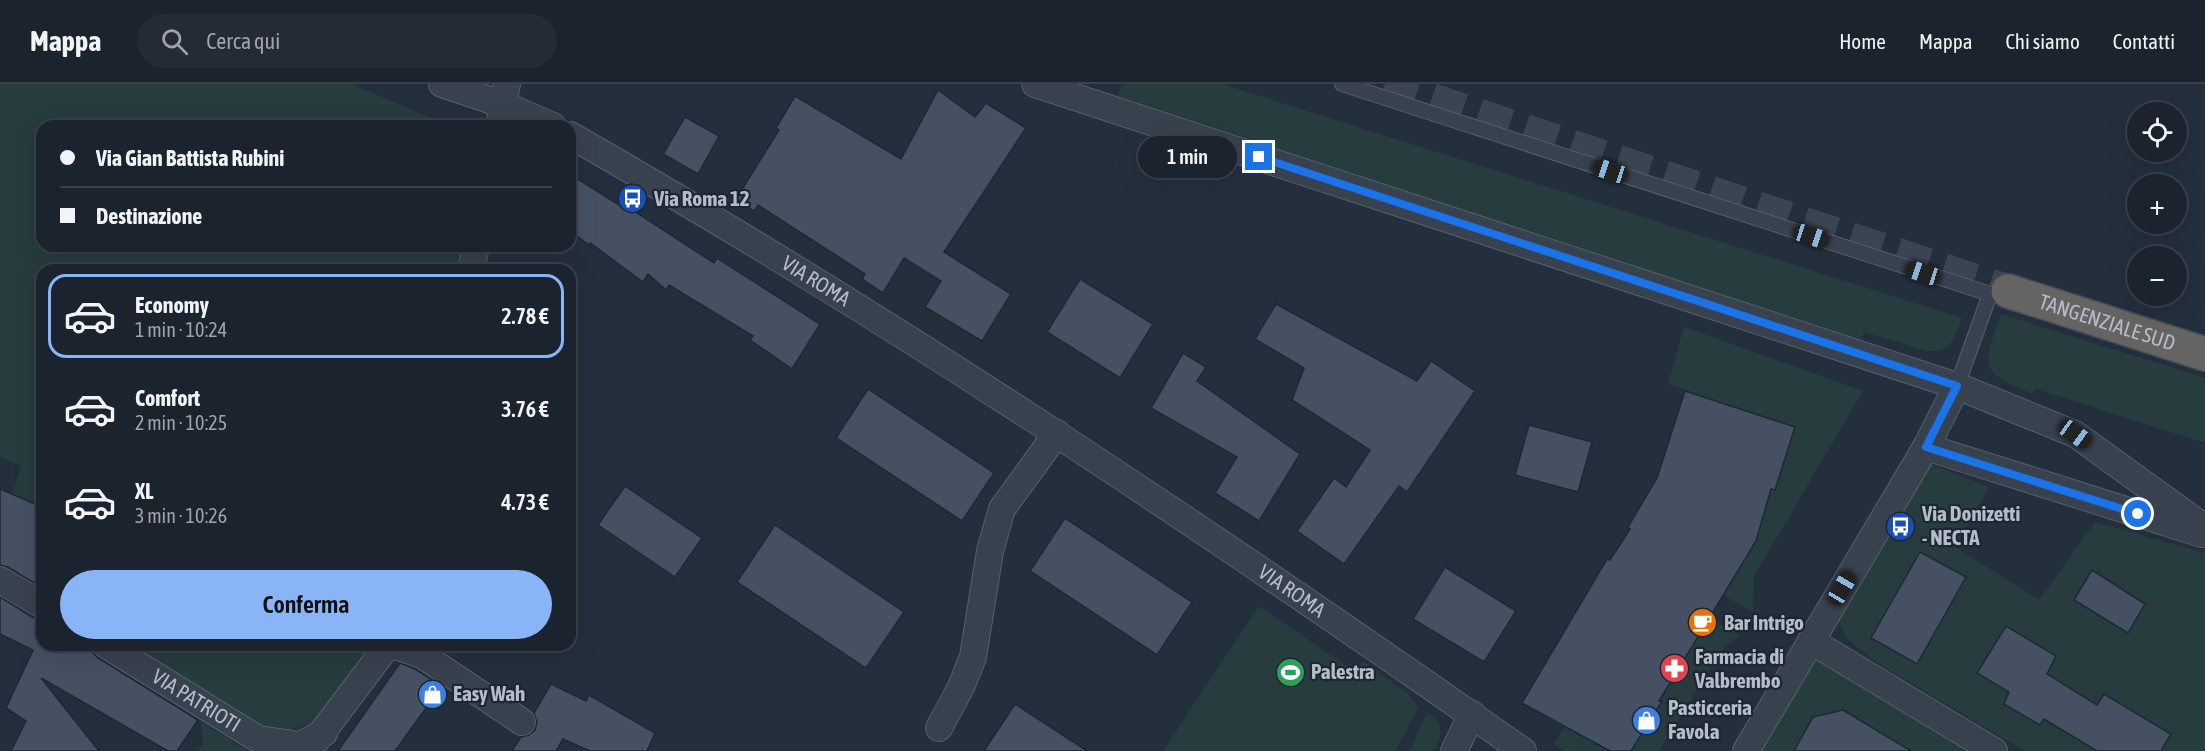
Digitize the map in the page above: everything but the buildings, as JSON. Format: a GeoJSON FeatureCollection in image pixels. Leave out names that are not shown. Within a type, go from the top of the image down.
{"type":"FeatureCollection","features":[{"type":"Feature","properties":{"kind":"highway","name":"TANGENZIALE SUD"},"geometry":{"type":"LineString","coordinates":[[2008,291],[2205,354]]}},
{"type":"Feature","properties":{"kind":"street"},"geometry":{"type":"LineString","coordinates":[[442,84],[539,120]]}},
{"type":"Feature","properties":{"kind":"street"},"geometry":{"type":"LineString","coordinates":[[1035,84],[1957,386],[2075,434],[2205,528]]}},
{"type":"Feature","properties":{"kind":"street","name":"VIA ROMA"},"geometry":{"type":"LineString","coordinates":[[576,139],[768,253],[1057,433],[1259,568],[1523,751]]}},
{"type":"Feature","properties":{"kind":"street"},"geometry":{"type":"LineString","coordinates":[[1746,751],[1926,447],[1957,386]]}},
{"type":"Feature","properties":{"kind":"street"},"geometry":{"type":"LineString","coordinates":[[939,728],[961,687],[973,657],[990,551],[1002,509],[1057,433]]}},
{"type":"Feature","properties":{"kind":"street"},"geometry":{"type":"LineString","coordinates":[[1926,447],[2205,535]]}},
{"type":"Feature","properties":{"kind":"street"},"geometry":{"type":"LineString","coordinates":[[0,579],[36,601]]}},
{"type":"Feature","properties":{"kind":"street"},"geometry":{"type":"LineString","coordinates":[[1810,641],[1994,751]]}},
{"type":"Feature","properties":{"kind":"street","name":"VIA PATRIOTI"},"geometry":{"type":"LineString","coordinates":[[116,651],[258,739],[300,745],[316,742],[385,651]]}},
{"type":"Feature","properties":{"kind":"street"},"geometry":{"type":"LineString","coordinates":[[409,651],[422,655],[522,722]]}},
{"type":"Feature","properties":{"kind":"street"},"geometry":{"type":"LineString","coordinates":[[1454,751],[1472,714]]}},
{"type":"Feature","properties":{"kind":"lane"},"geometry":{"type":"LineString","coordinates":[[1342,84],[1990,294],[1957,386]]}},
{"type":"Feature","properties":{"kind":"green space"},"geometry":{"type":"Polygon","coordinates":[[[0,84],[352,84],[435,120],[36,120],[36,252],[463,252],[460,264],[36,264],[36,504],[12,494],[21,466],[0,457],[0,84]]]}},
{"type":"Feature","properties":{"kind":"green space"},"geometry":{"type":"Polygon","coordinates":[[[1122,84],[1222,84],[1962,318],[1951,342],[1935,351],[1927,351],[1864,332],[1861,340],[1118,96],[1122,84]]]}},
{"type":"Feature","properties":{"kind":"green space"},"geometry":{"type":"Polygon","coordinates":[[[2001,314],[2205,378],[2205,443],[2036,389],[2033,394],[2002,380],[1989,365],[1988,356],[2001,314]]]}},
{"type":"Feature","properties":{"kind":"green space"},"geometry":{"type":"Polygon","coordinates":[[[1684,327],[1863,391],[1754,576],[1753,612],[1723,595],[1771,489],[1775,490],[1795,427],[1668,384],[1684,327]]]}},
{"type":"Feature","properties":{"kind":"green space"},"geometry":{"type":"Polygon","coordinates":[[[1928,463],[1989,487],[1955,547],[2039,600],[2095,522],[2205,553],[2205,751],[2025,751],[1873,660],[1846,638],[1837,616],[1928,463]]]}},
{"type":"Feature","properties":{"kind":"green space","name":"Palestra"},"geometry":{"type":"Polygon","coordinates":[[[1259,606],[1355,672],[1363,661],[1406,692],[1419,707],[1395,751],[1163,751],[1259,606]]]}},
{"type":"Feature","properties":{"kind":"green space"},"geometry":{"type":"Polygon","coordinates":[[[1709,618],[1739,635],[1721,651],[1659,751],[1631,751],[1709,618]]]}},
{"type":"Feature","properties":{"kind":"green space"},"geometry":{"type":"Polygon","coordinates":[[[150,651],[369,651],[328,720],[277,733],[146,660],[150,651]]]}},
{"type":"Feature","properties":{"kind":"green space"},"geometry":{"type":"Polygon","coordinates":[[[1816,659],[1968,751],[1760,751],[1816,659]]]}},
{"type":"Feature","properties":{"kind":"green space"},"geometry":{"type":"Polygon","coordinates":[[[1427,712],[1437,720],[1439,725],[1440,734],[1437,745],[1434,751],[1410,751],[1427,712]]]}},
{"type":"Feature","properties":{"kind":"green space"},"geometry":{"type":"Polygon","coordinates":[[[201,722],[248,751],[198,751],[203,743],[201,722]]]}},
{"type":"Feature","properties":{"kind":"green space"},"geometry":{"type":"Polygon","coordinates":[[[1565,727],[1607,750],[1565,751],[1554,744],[1565,727]]]}},
{"type":"Feature","properties":{"kind":"tunnel"},"geometry":{"type":"LineString","coordinates":[[1385,84],[2008,291]]}},
{"type":"Feature","properties":{"kind":"place","name":"Via Roma 12"},"geometry":{"type":"Point","coordinates":[633,199]}},
{"type":"Feature","properties":{"kind":"place","name":"Via Donizetti - NECTA"},"geometry":{"type":"Point","coordinates":[1901,526]}},
{"type":"Feature","properties":{"kind":"place","name":"Bar Intrigo"},"geometry":{"type":"Point","coordinates":[1703,623]}},
{"type":"Feature","properties":{"kind":"place","name":"Farmacia di Valbrembo"},"geometry":{"type":"Point","coordinates":[1674,669]}},
{"type":"Feature","properties":{"kind":"place","name":"Palestra"},"geometry":{"type":"Point","coordinates":[1290,672]}},
{"type":"Feature","properties":{"kind":"place","name":"Easy Wah"},"geometry":{"type":"Point","coordinates":[432,694]}},
{"type":"Feature","properties":{"kind":"place","name":"Pasticceria Favola"},"geometry":{"type":"Point","coordinates":[1647,720]}},
{"type":"Feature","properties":{"kind":"route"},"geometry":{"type":"LineString","coordinates":[[1259,157],[1957,386],[1926,447],[2138,514]]}}]}
